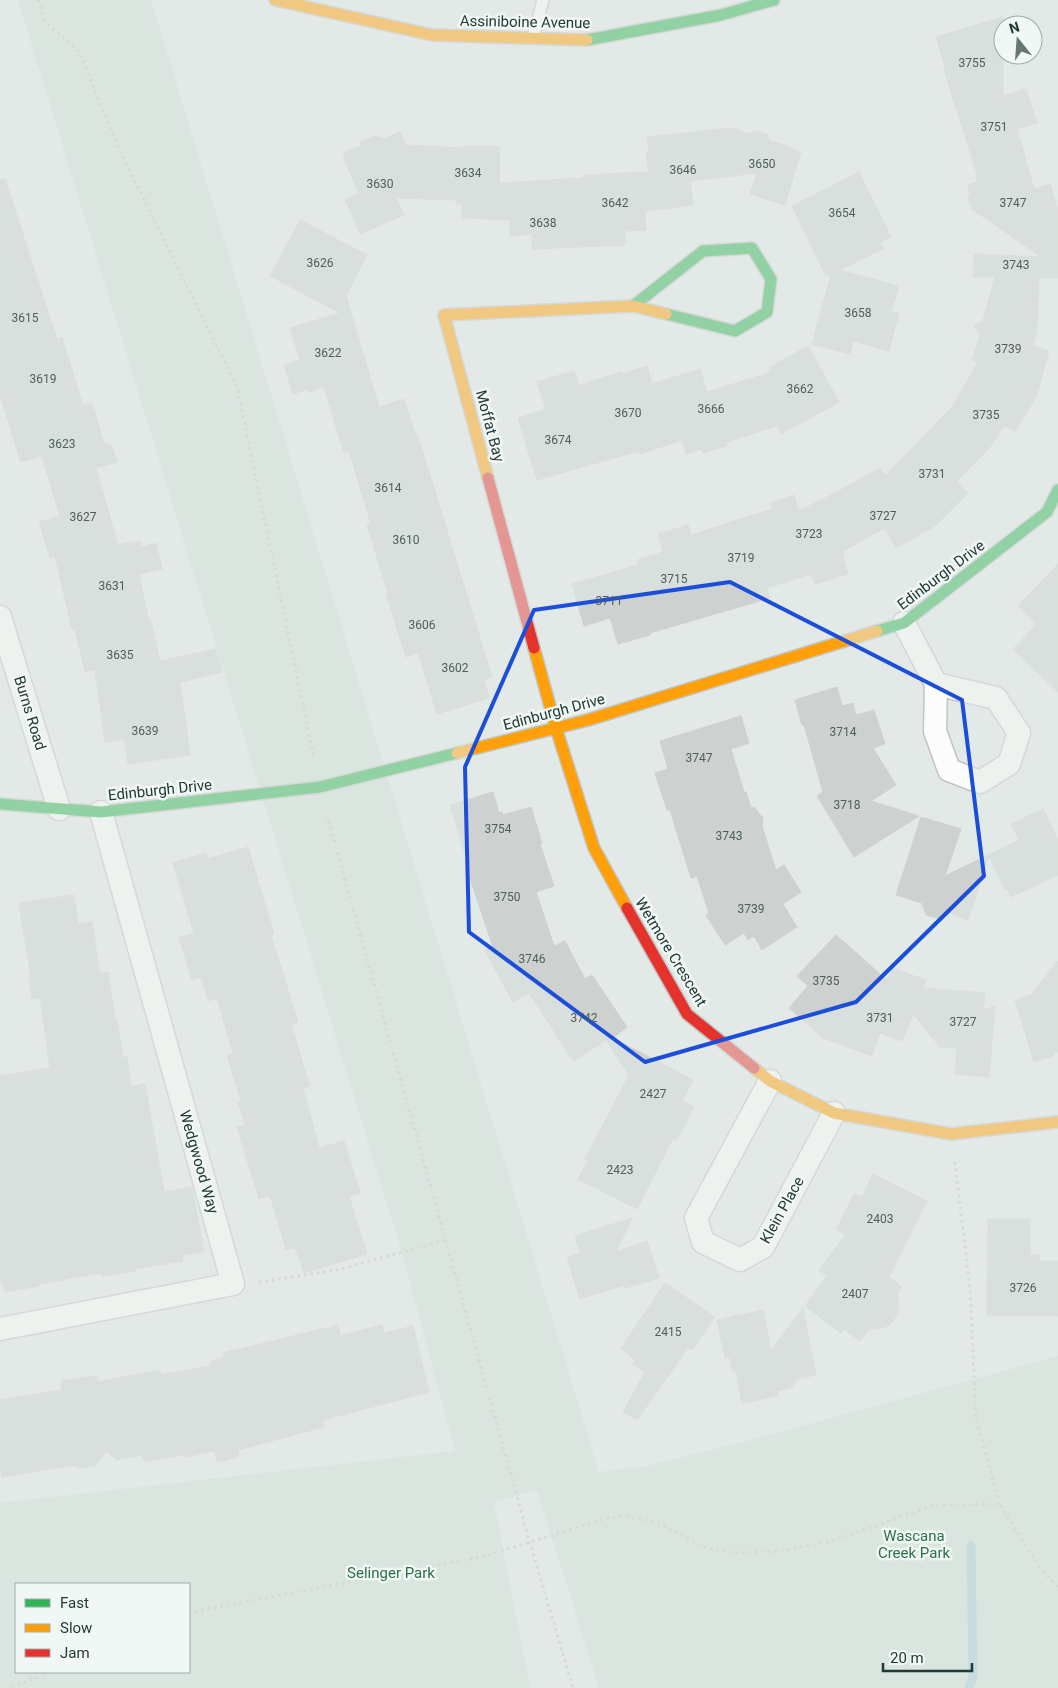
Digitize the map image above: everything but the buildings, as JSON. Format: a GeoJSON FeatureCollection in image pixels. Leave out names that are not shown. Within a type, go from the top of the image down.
{"type":"FeatureCollection","features":[{"type":"Feature","properties":{"kind":"street","name":"Assiniboine Avenue"},"geometry":{"type":"LineString","coordinates":[[275,0],[432,36],[590,40],[720,15],[774,0]]}},
{"type":"Feature","properties":{"kind":"street","name":"Moffat Bay"},"geometry":{"type":"LineString","coordinates":[[556,728],[444,315],[633,306],[735,331],[767,312],[771,279],[752,248],[702,251],[633,306]]}},
{"type":"Feature","properties":{"kind":"street","name":"Edinburgh Drive"},"geometry":{"type":"LineString","coordinates":[[0,804],[101,812],[320,788],[588,720],[904,623],[1046,512],[1058,490]]}},
{"type":"Feature","properties":{"kind":"street","name":"Burns Road"},"geometry":{"type":"LineString","coordinates":[[0,617],[59,809]]}},
{"type":"Feature","properties":{"kind":"street"},"geometry":{"type":"LineString","coordinates":[[904,623],[936,684],[935,731],[949,770],[980,782],[1009,764],[1019,732],[996,698],[936,684]]}},
{"type":"Feature","properties":{"kind":"street","name":"Wetmore Crescent"},"geometry":{"type":"LineString","coordinates":[[556,728],[594,848],[687,1014],[770,1081],[834,1113],[951,1134],[1058,1122]]}},
{"type":"Feature","properties":{"kind":"street","name":"Wedgwood Way"},"geometry":{"type":"LineString","coordinates":[[101,812],[233,1284]]}},
{"type":"Feature","properties":{"kind":"street","name":"Klein Place"},"geometry":{"type":"LineString","coordinates":[[770,1081],[696,1218],[703,1242],[740,1260],[763,1247],[834,1113]]}},
{"type":"Feature","properties":{"kind":"street"},"geometry":{"type":"LineString","coordinates":[[0,1329],[233,1284]]}},
{"type":"Feature","properties":{"kind":"lane"},"geometry":{"type":"LineString","coordinates":[[533,38],[544,0]]}},
{"type":"Feature","properties":{"kind":"path"},"geometry":{"type":"LineString","coordinates":[[38,0],[45,21],[79,52],[119,149],[237,388],[320,788],[530,1543],[573,1688]]}},
{"type":"Feature","properties":{"kind":"path"},"geometry":{"type":"LineString","coordinates":[[951,1134],[970,1288],[976,1419],[1000,1504],[1040,1568],[1058,1587]]}},
{"type":"Feature","properties":{"kind":"path"},"geometry":{"type":"LineString","coordinates":[[233,1284],[337,1270],[446,1240]]}},
{"type":"Feature","properties":{"kind":"path"},"geometry":{"type":"LineString","coordinates":[[190,1614],[485,1556],[608,1518],[623,1516],[657,1522],[704,1547],[734,1553],[781,1550],[828,1542],[935,1504],[1000,1504]]}},
{"type":"Feature","properties":{"kind":"path"},"geometry":{"type":"LineString","coordinates":[[12,1688],[46,1673]]}},
{"type":"Feature","properties":{"kind":"highlighted area"},"geometry":{"type":"Polygon","coordinates":[[[730,582],[962,700],[984,876],[856,1002],[645,1062],[469,932],[465,767],[534,610],[730,582]]]}},
{"type":"Feature","properties":{"kind":"green space","name":"Selinger Park"},"geometry":{"type":"Polygon","coordinates":[[[18,0],[151,0],[599,1472],[647,1466],[747,1441],[1058,1356],[1058,1688],[599,1688],[537,1490],[494,1502],[530,1688],[0,1688],[0,1503],[455,1451],[402,1253],[18,0]]]}},
{"type":"Feature","properties":{"kind":"waterway"},"geometry":{"type":"LineString","coordinates":[[969,1688],[973,1676],[971,1546]]}},
{"type":"Feature","properties":{"kind":"traffic: fast"},"geometry":{"type":"LineString","coordinates":[[587,40],[721,15],[774,0]]}},
{"type":"Feature","properties":{"kind":"traffic: fast"},"geometry":{"type":"LineString","coordinates":[[633,306],[703,251],[752,248],[771,279],[767,312],[735,331],[666,314]]}},
{"type":"Feature","properties":{"kind":"traffic: fast"},"geometry":{"type":"LineString","coordinates":[[877,631],[904,623],[1047,512],[1058,490]]}},
{"type":"Feature","properties":{"kind":"traffic: fast"},"geometry":{"type":"LineString","coordinates":[[0,804],[101,812],[320,787],[457,753]]}},
{"type":"Feature","properties":{"kind":"traffic: slow"},"geometry":{"type":"LineString","coordinates":[[275,0],[432,35],[587,40]]}},
{"type":"Feature","properties":{"kind":"traffic: slow"},"geometry":{"type":"LineString","coordinates":[[488,478],[444,315],[633,306],[666,314]]}},
{"type":"Feature","properties":{"kind":"traffic: slow"},"geometry":{"type":"LineString","coordinates":[[457,753],[588,720],[877,631]]}},
{"type":"Feature","properties":{"kind":"traffic: slow"},"geometry":{"type":"LineString","coordinates":[[534,648],[556,728],[594,848],[627,908]]}},
{"type":"Feature","properties":{"kind":"traffic: slow"},"geometry":{"type":"LineString","coordinates":[[754,1068],[770,1081],[834,1113],[951,1134],[1058,1122]]}},
{"type":"Feature","properties":{"kind":"traffic: jam"},"geometry":{"type":"LineString","coordinates":[[488,478],[534,648]]}},
{"type":"Feature","properties":{"kind":"traffic: jam"},"geometry":{"type":"LineString","coordinates":[[627,908],[687,1014],[754,1068]]}},
{"type":"Feature","properties":{"kind":"park label","name":"Wascana Creek Park"},"geometry":{"type":"Point","coordinates":[914,1544]}}]}
